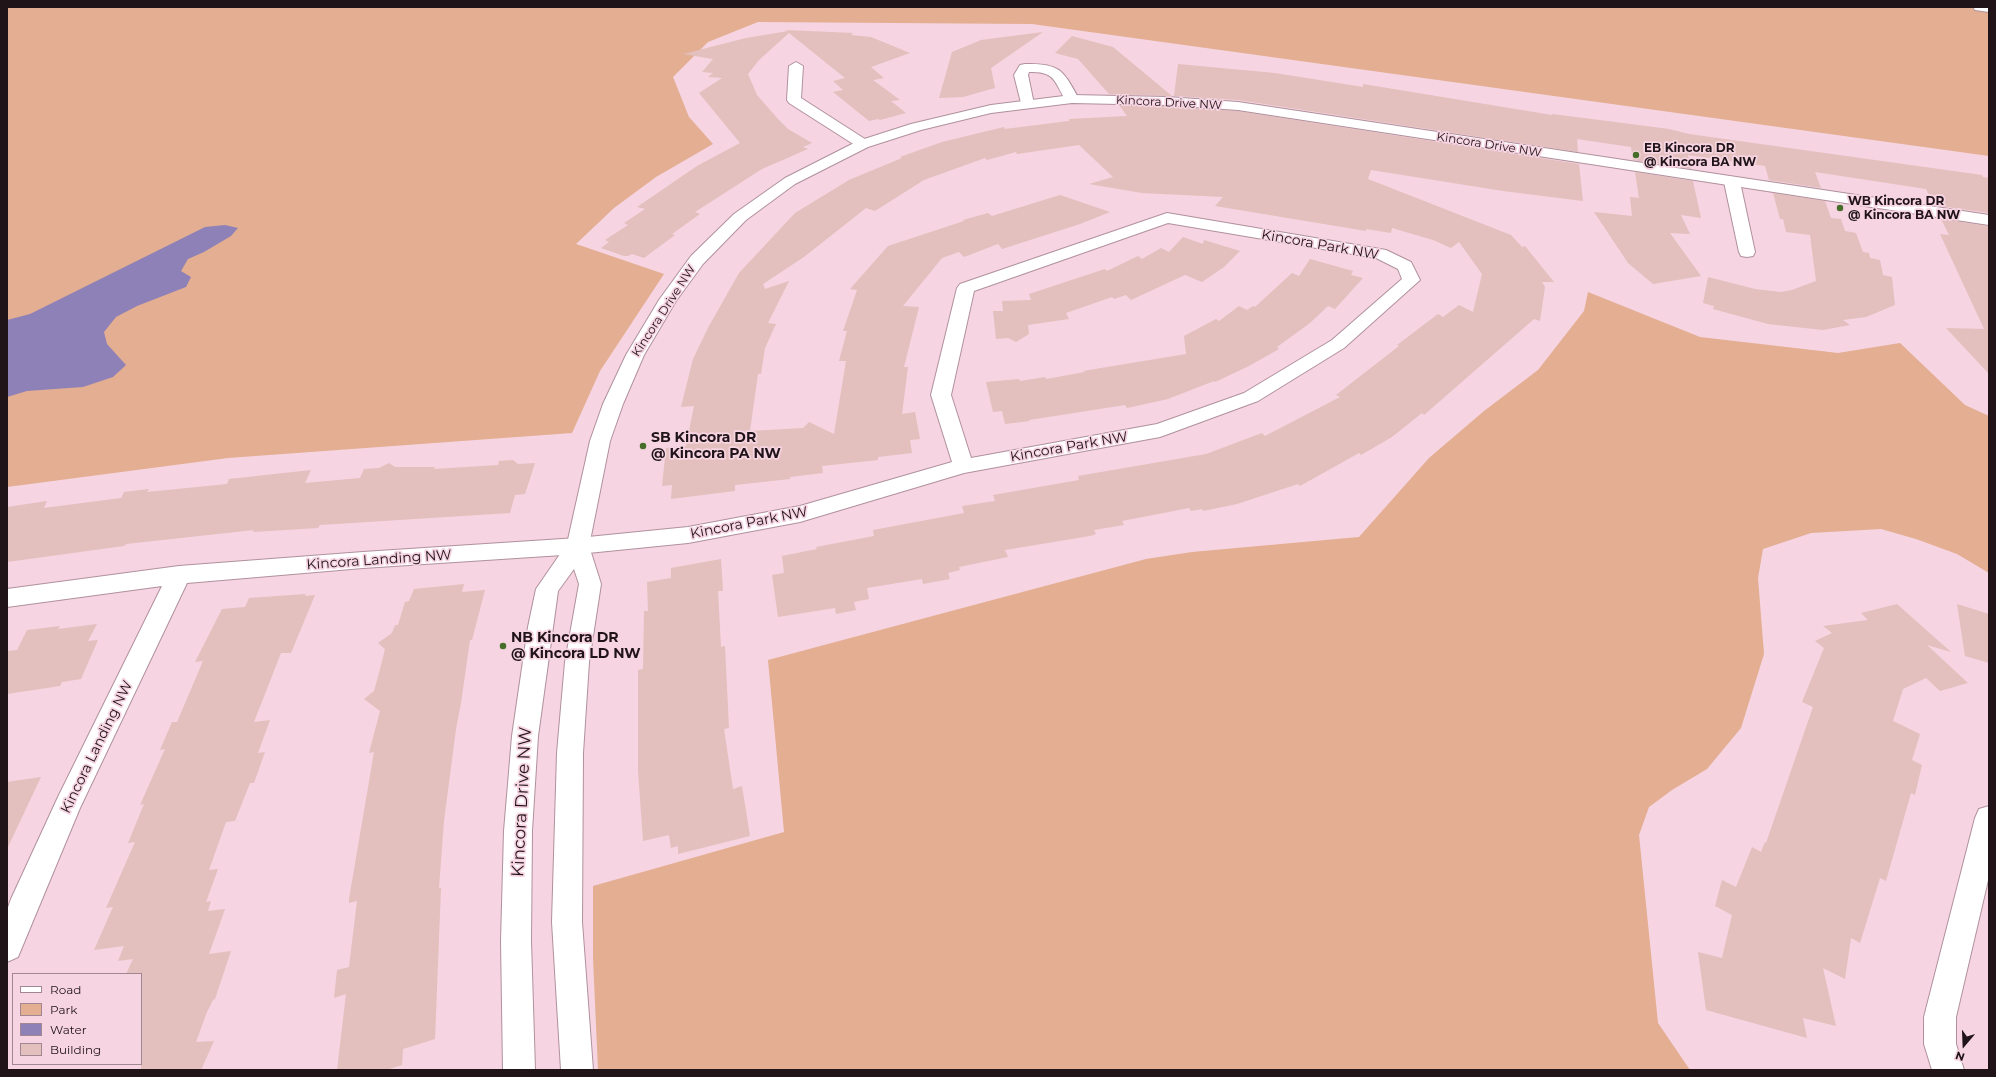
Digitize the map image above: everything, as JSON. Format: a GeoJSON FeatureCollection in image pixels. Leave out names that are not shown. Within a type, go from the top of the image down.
{"type":"FeatureCollection","features":[{"type":"Feature","properties":{"kind":"main road"},"geometry":{"type":"LineString","coordinates":[[1979,7],[1989,8]]}},
{"type":"Feature","properties":{"kind":"main road"},"geometry":{"type":"LineString","coordinates":[[796,66],[794,100],[863,144]]}},
{"type":"Feature","properties":{"kind":"main road"},"geometry":{"type":"LineString","coordinates":[[1027,104],[1020,75],[1025,68],[1044,67],[1057,73],[1072,99]]}},
{"type":"Feature","properties":{"kind":"main road","name":"Kincora Drive NW"},"geometry":{"type":"LineString","coordinates":[[519,1070],[516,933],[518,831],[525,736],[540,627],[547,589],[578,546],[600,441],[613,404],[635,355],[668,300],[696,260],[740,218],[790,181],[863,144],[916,127],[991,109],[1072,99],[1167,101],[1238,106],[1989,220]]}},
{"type":"Feature","properties":{"kind":"main road"},"geometry":{"type":"LineString","coordinates":[[1732,182],[1747,252]]}},
{"type":"Feature","properties":{"kind":"main road","name":"Kincora Park NW"},"geometry":{"type":"LineString","coordinates":[[578,546],[688,535],[800,514],[921,480],[963,466],[1160,430],[1251,397],[1338,344],[1411,280],[1405,266],[1380,254],[1167,218],[966,288],[941,394],[963,466]]}},
{"type":"Feature","properties":{"kind":"main road","name":"Kincora Drive NW"},"geometry":{"type":"LineString","coordinates":[[577,1070],[567,922],[570,753],[576,662],[590,584],[578,546]]}},
{"type":"Feature","properties":{"kind":"main road","name":"Kincora Landing NW"},"geometry":{"type":"LineString","coordinates":[[7,598],[179,575],[364,560],[578,546]]}},
{"type":"Feature","properties":{"kind":"main road","name":"Kincora Landing NW"},"geometry":{"type":"LineString","coordinates":[[7,947],[15,906],[89,760],[179,575]]}},
{"type":"Feature","properties":{"kind":"main road"},"geometry":{"type":"LineString","coordinates":[[1948,1070],[1942,1058],[1938,1039],[1940,1017],[1989,818]]}},
{"type":"Feature","properties":{"kind":"green space"},"geometry":{"type":"Polygon","coordinates":[[[7,7],[1989,7],[1989,156],[1032,24],[758,22],[708,42],[673,77],[689,117],[713,144],[656,177],[614,208],[576,244],[664,274],[600,371],[572,433],[228,458],[7,487],[7,7]]]}},
{"type":"Feature","properties":{"kind":"green space"},"geometry":{"type":"Polygon","coordinates":[[[1588,292],[1700,337],[1838,353],[1900,343],[1965,405],[1989,416],[1989,573],[1957,554],[1916,539],[1881,529],[1811,533],[1763,549],[1758,578],[1764,654],[1741,728],[1707,769],[1672,790],[1649,807],[1639,835],[1658,1023],[1690,1070],[598,1070],[593,958],[593,886],[784,832],[768,660],[1146,559],[1192,552],[1359,537],[1429,458],[1484,411],[1538,370],[1584,311],[1588,292]]]}},
{"type":"Feature","properties":{"kind":"water"},"geometry":{"type":"Polygon","coordinates":[[[225,225],[238,228],[231,236],[204,252],[188,259],[181,271],[191,277],[186,287],[137,306],[116,317],[104,332],[107,344],[126,365],[113,377],[83,387],[27,391],[7,397],[7,320],[30,314],[205,227],[225,225]]]}},
{"type":"Feature","properties":{"kind":"building"},"geometry":{"type":"Polygon","coordinates":[[[785,30],[853,33],[851,35],[871,37],[910,53],[871,67],[884,78],[873,80],[900,100],[891,101],[906,113],[880,120],[869,121],[833,92],[843,90],[833,81],[845,78],[789,33],[759,60],[748,74],[757,95],[778,119],[788,129],[812,143],[803,147],[808,149],[762,169],[695,212],[700,214],[672,234],[675,235],[644,258],[632,254],[624,256],[601,248],[609,242],[605,240],[628,225],[624,223],[645,209],[637,207],[697,166],[740,143],[699,93],[722,78],[708,77],[713,73],[702,72],[713,59],[683,54],[746,38],[788,31],[785,30]]]}},
{"type":"Feature","properties":{"kind":"building"},"geometry":{"type":"Polygon","coordinates":[[[1043,32],[991,68],[995,88],[963,97],[939,98],[952,52],[981,40],[1043,32]]]}},
{"type":"Feature","properties":{"kind":"building"},"geometry":{"type":"Polygon","coordinates":[[[1072,36],[1113,47],[1172,96],[1109,94],[1078,59],[1055,53],[1072,36]]]}},
{"type":"Feature","properties":{"kind":"building"},"geometry":{"type":"Polygon","coordinates":[[[1178,64],[1275,73],[1363,87],[1363,84],[1552,115],[1669,129],[1689,134],[1982,175],[1983,177],[1989,178],[1989,213],[1934,205],[1926,189],[1815,172],[1821,188],[1769,180],[1765,166],[1688,155],[1691,169],[1633,160],[1631,147],[1577,139],[1578,152],[1238,100],[1174,96],[1178,64]]]}},
{"type":"Feature","properties":{"kind":"building"},"geometry":{"type":"Polygon","coordinates":[[[1119,105],[1167,106],[1238,111],[1579,164],[1583,201],[1503,191],[1371,170],[1368,179],[1511,235],[1522,247],[1525,246],[1554,282],[1542,282],[1545,287],[1540,321],[1534,319],[1424,415],[1422,413],[1392,437],[1361,455],[1359,453],[1300,486],[1298,484],[1237,504],[1203,511],[1202,509],[1191,511],[1189,508],[1122,521],[1124,525],[1094,530],[1096,534],[1090,536],[1005,550],[1008,557],[959,567],[960,570],[948,573],[950,579],[923,584],[922,579],[867,588],[869,599],[854,602],[856,610],[836,614],[835,608],[778,617],[772,575],[784,573],[782,556],[817,549],[816,547],[874,536],[873,530],[964,513],[962,506],[995,501],[993,495],[1079,480],[1078,476],[1206,454],[1262,433],[1265,436],[1340,397],[1336,395],[1399,346],[1397,345],[1438,314],[1443,317],[1459,305],[1473,312],[1482,274],[1459,242],[1451,248],[1433,240],[1392,228],[1391,233],[1366,229],[1366,231],[1215,206],[1223,197],[1142,193],[1089,184],[1113,177],[1079,145],[1017,154],[1016,152],[987,160],[985,158],[924,180],[875,211],[866,208],[804,257],[763,284],[765,289],[789,281],[768,323],[776,324],[765,348],[761,374],[758,374],[750,431],[803,428],[809,422],[834,434],[846,361],[839,361],[847,331],[843,331],[857,290],[850,289],[888,246],[964,221],[963,220],[988,213],[992,216],[1060,195],[1110,212],[1080,224],[1002,249],[998,244],[964,257],[959,252],[942,258],[903,306],[919,307],[904,367],[908,367],[902,414],[915,412],[920,439],[910,440],[912,453],[878,457],[878,460],[822,466],[823,473],[790,477],[790,479],[735,485],[735,491],[671,499],[672,485],[662,486],[666,448],[686,446],[694,406],[681,407],[693,359],[709,326],[739,273],[795,213],[849,180],[902,158],[900,157],[942,142],[1004,127],[1005,129],[1069,121],[1069,119],[1127,116],[1119,105]]]}},
{"type":"Feature","properties":{"kind":"building"},"geometry":{"type":"Polygon","coordinates":[[[1635,172],[1693,181],[1701,218],[1681,215],[1690,234],[1670,233],[1701,276],[1653,284],[1628,263],[1594,212],[1632,216],[1630,197],[1639,198],[1635,172]]]}},
{"type":"Feature","properties":{"kind":"building"},"geometry":{"type":"Polygon","coordinates":[[[1773,193],[1825,201],[1831,218],[1841,219],[1845,231],[1856,233],[1863,252],[1869,253],[1870,258],[1880,260],[1883,275],[1892,277],[1895,305],[1866,317],[1843,320],[1850,325],[1823,330],[1768,324],[1713,309],[1714,306],[1703,303],[1708,277],[1755,289],[1781,292],[1792,290],[1816,281],[1810,235],[1786,232],[1783,219],[1780,219],[1773,193]]]}},
{"type":"Feature","properties":{"kind":"building"},"geometry":{"type":"Polygon","coordinates":[[[1941,219],[1989,226],[1989,374],[1946,328],[1984,329],[1940,234],[1949,235],[1941,219]]]}},
{"type":"Feature","properties":{"kind":"building"},"geometry":{"type":"Polygon","coordinates":[[[1183,237],[1203,244],[1204,240],[1240,251],[1224,267],[1202,282],[1185,275],[1131,300],[1126,295],[1114,299],[1112,297],[1066,313],[1069,319],[1028,325],[1029,334],[1016,342],[1008,338],[996,339],[993,311],[1003,311],[1002,301],[1031,300],[1029,294],[1105,269],[1107,271],[1138,256],[1142,259],[1161,248],[1169,252],[1183,237]]]}},
{"type":"Feature","properties":{"kind":"building"},"geometry":{"type":"Polygon","coordinates":[[[1310,259],[1353,271],[1351,275],[1363,278],[1335,309],[1328,306],[1310,323],[1277,347],[1279,349],[1249,366],[1215,382],[1214,381],[1168,399],[1127,408],[1125,405],[1005,424],[1002,411],[993,412],[986,382],[1019,379],[1020,381],[1045,377],[1046,379],[1085,372],[1083,371],[1186,354],[1184,336],[1216,319],[1219,321],[1239,306],[1247,310],[1253,306],[1255,307],[1292,273],[1299,276],[1310,259]]]}},
{"type":"Feature","properties":{"kind":"building"},"geometry":{"type":"Polygon","coordinates":[[[513,460],[518,464],[535,463],[525,494],[515,495],[510,513],[320,525],[318,528],[253,532],[254,530],[126,544],[124,546],[7,562],[7,507],[47,501],[44,508],[121,498],[124,492],[149,489],[147,492],[227,484],[229,479],[311,470],[305,483],[360,478],[364,469],[379,468],[389,463],[395,467],[435,467],[434,469],[498,465],[499,461],[513,460]]]}},
{"type":"Feature","properties":{"kind":"building"},"geometry":{"type":"Polygon","coordinates":[[[721,559],[723,591],[718,591],[721,647],[725,646],[729,728],[724,729],[733,789],[742,786],[750,836],[678,854],[678,846],[671,848],[669,835],[643,841],[638,771],[638,670],[643,669],[644,611],[648,611],[647,582],[671,578],[671,568],[721,559]]]}},
{"type":"Feature","properties":{"kind":"building"},"geometry":{"type":"Polygon","coordinates":[[[464,584],[462,592],[485,590],[472,640],[470,640],[456,729],[444,821],[439,888],[441,888],[435,1039],[403,1049],[402,1065],[386,1070],[337,1070],[346,994],[334,998],[337,970],[349,967],[357,901],[349,903],[349,899],[374,752],[369,753],[380,711],[364,699],[374,691],[385,649],[378,643],[392,633],[395,625],[398,625],[405,602],[409,601],[414,589],[464,584]]]}},
{"type":"Feature","properties":{"kind":"building"},"geometry":{"type":"Polygon","coordinates":[[[306,594],[305,596],[315,595],[291,653],[281,653],[254,722],[270,720],[258,753],[265,752],[254,783],[250,783],[235,821],[226,822],[209,870],[218,869],[206,902],[211,901],[208,911],[225,909],[209,954],[231,951],[215,999],[207,1012],[196,1042],[214,1041],[201,1070],[141,1070],[142,973],[126,973],[133,959],[118,961],[124,946],[94,950],[113,907],[106,908],[135,842],[128,843],[144,804],[140,805],[165,749],[160,750],[172,722],[177,722],[203,661],[195,662],[222,609],[245,607],[249,598],[306,594]]]}},
{"type":"Feature","properties":{"kind":"building"},"geometry":{"type":"Polygon","coordinates":[[[1897,604],[1951,652],[1927,645],[1968,683],[1940,691],[1926,678],[1903,689],[1893,721],[1920,734],[1912,760],[1922,765],[1915,795],[1911,793],[1886,881],[1880,878],[1860,943],[1851,938],[1845,979],[1823,968],[1836,1026],[1803,1018],[1807,1038],[1706,1010],[1698,952],[1722,958],[1732,915],[1715,906],[1722,880],[1736,887],[1752,847],[1761,852],[1765,842],[1766,843],[1813,707],[1802,702],[1824,648],[1815,641],[1832,633],[1823,626],[1868,620],[1861,613],[1897,604]]]}},
{"type":"Feature","properties":{"kind":"building"},"geometry":{"type":"Polygon","coordinates":[[[1957,604],[1989,614],[1989,663],[1965,656],[1957,604]]]}},
{"type":"Feature","properties":{"kind":"building"},"geometry":{"type":"Polygon","coordinates":[[[97,624],[88,641],[98,640],[81,679],[62,682],[60,686],[7,694],[7,651],[17,650],[27,630],[60,626],[58,629],[97,624]]]}},
{"type":"Feature","properties":{"kind":"building"},"geometry":{"type":"Polygon","coordinates":[[[41,777],[7,849],[7,782],[41,777]]]}},
{"type":"Feature","properties":{"kind":"place","name":"EB Kincora DR @ Kincora BA NW"},"geometry":{"type":"Point","coordinates":[1636,155]}},
{"type":"Feature","properties":{"kind":"place","name":"WB Kincora DR @ Kincora BA NW"},"geometry":{"type":"Point","coordinates":[1840,208]}},
{"type":"Feature","properties":{"kind":"place","name":"SB Kincora DR @ Kincora PA NW"},"geometry":{"type":"Point","coordinates":[643,446]}},
{"type":"Feature","properties":{"kind":"place","name":"NB Kincora DR @ Kincora LD NW"},"geometry":{"type":"Point","coordinates":[503,646]}}]}
